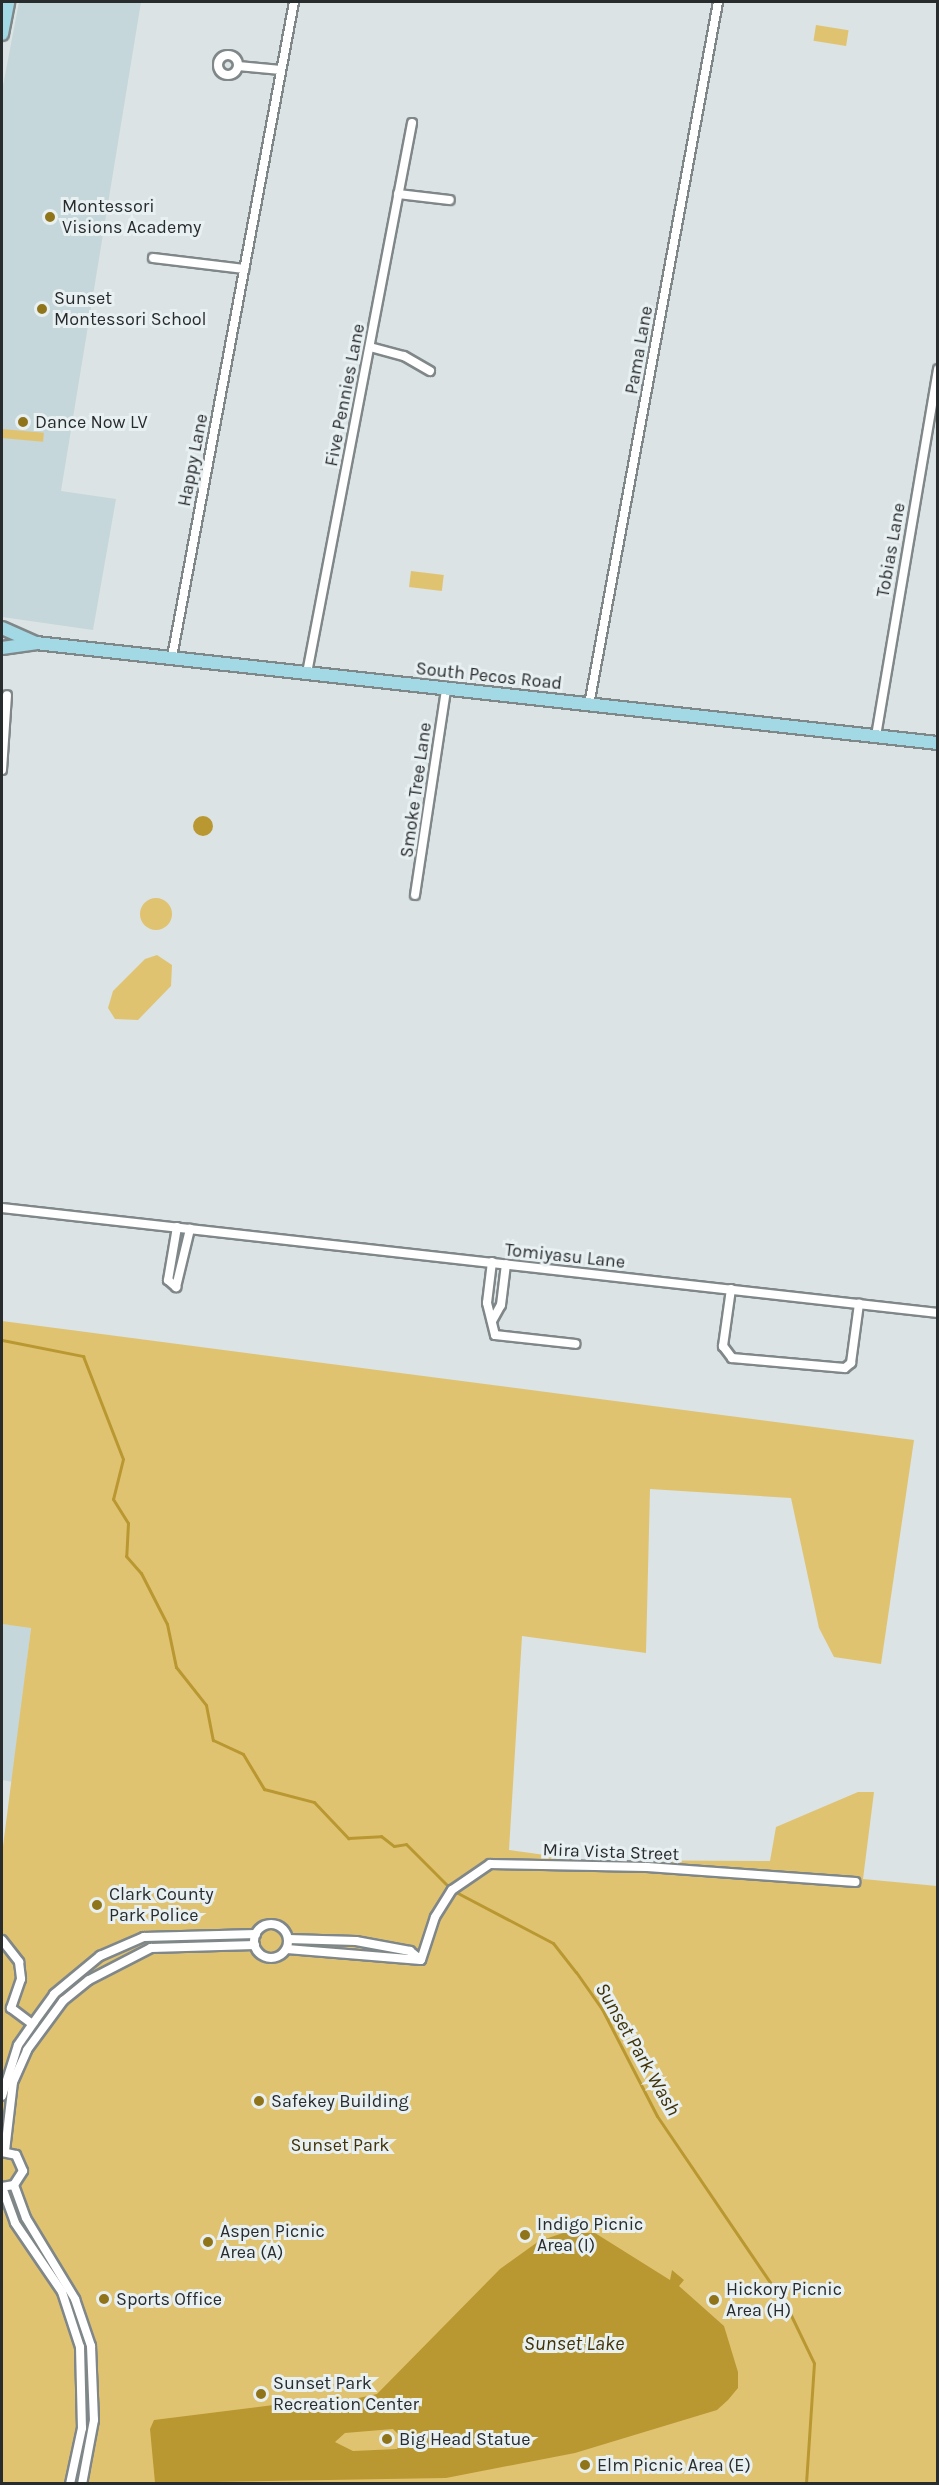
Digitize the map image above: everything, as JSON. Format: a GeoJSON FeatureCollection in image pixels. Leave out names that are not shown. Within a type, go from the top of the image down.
{"type":"FeatureCollection","features":[{"type":"Feature","properties":{"kind":"main road"},"geometry":{"type":"LineString","coordinates":[[2,34],[8,2]]}},
{"type":"Feature","properties":{"kind":"main road","name":"South Pecos Road"},"geometry":{"type":"LineString","coordinates":[[2,628],[36,643]]}},
{"type":"Feature","properties":{"kind":"main road","name":"South Pecos Road"},"geometry":{"type":"LineString","coordinates":[[2,648],[36,643],[938,743]]}},
{"type":"Feature","properties":{"kind":"street","name":"Happy Lane"},"geometry":{"type":"LineString","coordinates":[[172,657],[294,2]]}},
{"type":"Feature","properties":{"kind":"street","name":"Pama Lane"},"geometry":{"type":"LineString","coordinates":[[589,705],[718,2]]}},
{"type":"Feature","properties":{"kind":"street"},"geometry":{"type":"LineString","coordinates":[[238,66],[281,70]]}},
{"type":"Feature","properties":{"kind":"street","name":"Five Pennies Lane"},"geometry":{"type":"LineString","coordinates":[[307,673],[412,123]]}},
{"type":"Feature","properties":{"kind":"street"},"geometry":{"type":"LineString","coordinates":[[398,194],[450,200]]}},
{"type":"Feature","properties":{"kind":"street"},"geometry":{"type":"LineString","coordinates":[[153,258],[244,269]]}},
{"type":"Feature","properties":{"kind":"street"},"geometry":{"type":"LineString","coordinates":[[370,347],[404,356],[430,371]]}},
{"type":"Feature","properties":{"kind":"street","name":"Tobias Lane"},"geometry":{"type":"LineString","coordinates":[[876,736],[938,369]]}},
{"type":"Feature","properties":{"kind":"street","name":"Smoke Tree Lane"},"geometry":{"type":"LineString","coordinates":[[415,895],[446,689]]}},
{"type":"Feature","properties":{"kind":"street"},"geometry":{"type":"LineString","coordinates":[[2,770],[7,695]]}},
{"type":"Feature","properties":{"kind":"street","name":"Tomiyasu Lane"},"geometry":{"type":"LineString","coordinates":[[2,1208],[859,1304],[937,1310]]}},
{"type":"Feature","properties":{"kind":"street"},"geometry":{"type":"LineString","coordinates":[[177,1227],[168,1280],[176,1287],[189,1229]]}},
{"type":"Feature","properties":{"kind":"street"},"geometry":{"type":"LineString","coordinates":[[492,1262],[487,1303],[495,1335],[576,1344]]}},
{"type":"Feature","properties":{"kind":"street"},"geometry":{"type":"LineString","coordinates":[[492,1321],[501,1305],[506,1264]]}},
{"type":"Feature","properties":{"kind":"street"},"geometry":{"type":"LineString","coordinates":[[731,1289],[725,1354],[765,1362],[845,1368],[851,1363],[859,1304]]}},
{"type":"Feature","properties":{"kind":"street","name":"Mira Vista Street"},"geometry":{"type":"LineString","coordinates":[[421,1960],[435,1917],[452,1890],[490,1864],[646,1867],[855,1882]]}},
{"type":"Feature","properties":{"kind":"street"},"geometry":{"type":"LineString","coordinates":[[2,2096],[18,2045],[32,2024],[79,1970],[124,1944],[168,1934],[256,1934],[271,1924],[288,1939],[356,1941],[410,1951],[421,1960]]}},
{"type":"Feature","properties":{"kind":"street"},"geometry":{"type":"LineString","coordinates":[[255,1945],[256,1934]]}},
{"type":"Feature","properties":{"kind":"street"},"geometry":{"type":"LineString","coordinates":[[287,1949],[288,1939]]}},
{"type":"Feature","properties":{"kind":"street"},"geometry":{"type":"LineString","coordinates":[[2,1940],[19,1962],[21,1979],[11,2008],[32,2024]]}},
{"type":"Feature","properties":{"kind":"street"},"geometry":{"type":"LineString","coordinates":[[82,2484],[94,2420],[91,2346],[75,2299],[26,2218],[14,2185],[23,2165],[3,2151],[13,2082],[39,2031],[80,1987],[128,1956],[188,1943],[255,1945],[270,1958],[287,1949],[421,1960]]}},
{"type":"Feature","properties":{"kind":"street"},"geometry":{"type":"LineString","coordinates":[[14,2185],[2,2187],[15,2223],[62,2292],[80,2347],[82,2428],[70,2484]]}},
{"type":"Feature","properties":{"kind":"shaded area"},"geometry":{"type":"Polygon","coordinates":[[[19,2],[141,2],[61,491],[116,499],[93,630],[2,617],[2,91],[19,2]]]}},
{"type":"Feature","properties":{"kind":"shaded area"},"geometry":{"type":"Polygon","coordinates":[[[2,1624],[31,1627],[13,1782],[2,1780],[2,1624]]]}},
{"type":"Feature","properties":{"kind":"green space"},"geometry":{"type":"Polygon","coordinates":[[[816,25],[849,30],[846,46],[813,41],[816,25]]]}},
{"type":"Feature","properties":{"kind":"green space"},"geometry":{"type":"Polygon","coordinates":[[[2,429],[44,433],[43,442],[2,438],[2,429]]]}},
{"type":"Feature","properties":{"kind":"green space"},"geometry":{"type":"Polygon","coordinates":[[[411,571],[444,575],[442,591],[409,587],[411,571]]]}},
{"type":"Feature","properties":{"kind":"green space"},"geometry":{"type":"Polygon","coordinates":[[[156,898],[167,903],[172,914],[167,925],[156,930],[145,925],[140,914],[145,903],[156,898]]]}},
{"type":"Feature","properties":{"kind":"green space"},"geometry":{"type":"Polygon","coordinates":[[[157,955],[172,965],[171,986],[138,1020],[115,1019],[108,1008],[113,991],[145,959],[157,955]]]}},
{"type":"Feature","properties":{"kind":"green space","name":"Sunset Park"},"geometry":{"type":"Polygon","coordinates":[[[2,1321],[914,1440],[881,1664],[834,1657],[819,1628],[791,1498],[650,1489],[646,1653],[522,1636],[509,1850],[581,1860],[770,1861],[776,1827],[858,1792],[874,1792],[863,1879],[937,1886],[937,2483],[2,2483],[2,1854],[31,1628],[2,1624],[2,1321]]]}},
{"type":"Feature","properties":{"kind":"water"},"geometry":{"type":"Polygon","coordinates":[[[203,816],[210,819],[213,826],[210,833],[203,836],[196,833],[193,826],[196,819],[203,816]]]}},
{"type":"Feature","properties":{"kind":"water","name":"Sunset Lake"},"geometry":{"type":"Polygon","coordinates":[[[563,2233],[595,2233],[670,2280],[672,2270],[684,2280],[679,2286],[724,2326],[738,2372],[738,2388],[717,2410],[575,2453],[446,2478],[155,2483],[150,2429],[154,2420],[305,2401],[331,2404],[377,2394],[500,2269],[539,2241],[563,2233]],[[393,2429],[345,2433],[335,2442],[353,2451],[397,2449],[402,2438],[393,2429]]]}},
{"type":"Feature","properties":{"kind":"waterway","name":"Sunset Park Wash"},"geometry":{"type":"LineString","coordinates":[[2,1340],[83,1356],[123,1459],[113,1499],[128,1523],[126,1556],[141,1573],[167,1624],[176,1667],[206,1705],[213,1740],[243,1754],[264,1789],[314,1802],[348,1838],[381,1836],[394,1846],[406,1844],[452,1890],[553,1943],[576,1972],[602,2009],[657,2116],[787,2307],[814,2363],[806,2484]]}},
{"type":"Feature","properties":{"kind":"place","name":"Montessori Visions Academy"},"geometry":{"type":"Point","coordinates":[50,217]}},
{"type":"Feature","properties":{"kind":"place","name":"Sunset Montessori School"},"geometry":{"type":"Point","coordinates":[42,309]}},
{"type":"Feature","properties":{"kind":"place","name":"Dance Now LV"},"geometry":{"type":"Point","coordinates":[23,422]}},
{"type":"Feature","properties":{"kind":"place","name":"Clark County Park Police"},"geometry":{"type":"Point","coordinates":[97,1905]}},
{"type":"Feature","properties":{"kind":"place","name":"Safekey Building"},"geometry":{"type":"Point","coordinates":[259,2101]}},
{"type":"Feature","properties":{"kind":"place","name":"Indigo Picnic Area (I)"},"geometry":{"type":"Point","coordinates":[525,2235]}},
{"type":"Feature","properties":{"kind":"place","name":"Aspen Picnic Area (A)"},"geometry":{"type":"Point","coordinates":[208,2242]}},
{"type":"Feature","properties":{"kind":"place","name":"Sports Office"},"geometry":{"type":"Point","coordinates":[104,2299]}},
{"type":"Feature","properties":{"kind":"place","name":"Hickory Picnic Area (H)"},"geometry":{"type":"Point","coordinates":[714,2300]}},
{"type":"Feature","properties":{"kind":"place","name":"Sunset Park Recreation Center"},"geometry":{"type":"Point","coordinates":[261,2394]}},
{"type":"Feature","properties":{"kind":"place","name":"Big Head Statue"},"geometry":{"type":"Point","coordinates":[387,2439]}},
{"type":"Feature","properties":{"kind":"place","name":"Elm Picnic Area (E)"},"geometry":{"type":"Point","coordinates":[585,2465]}}]}
